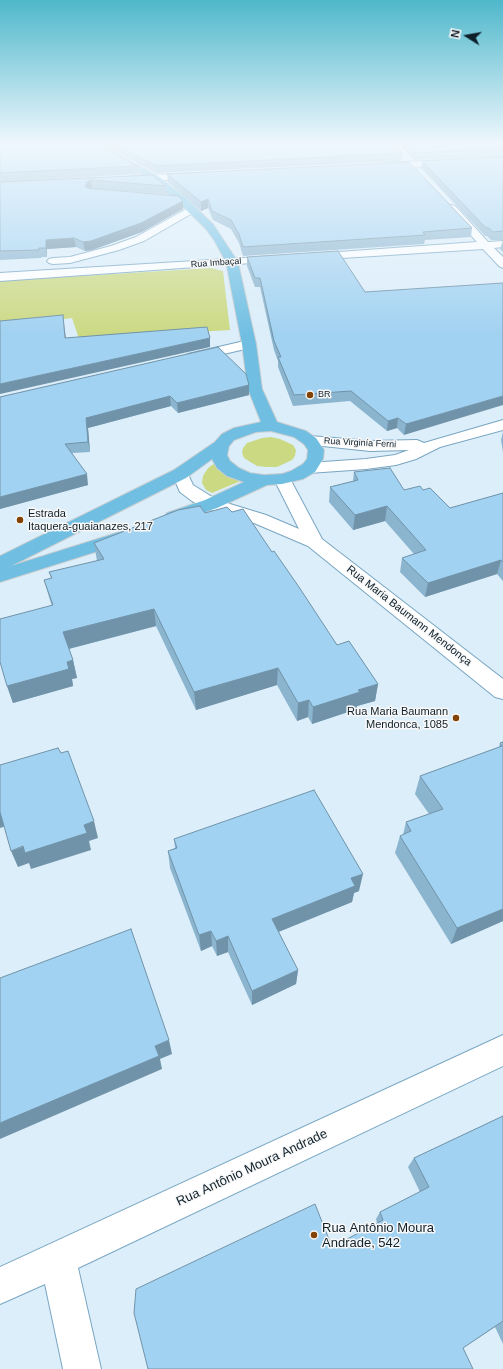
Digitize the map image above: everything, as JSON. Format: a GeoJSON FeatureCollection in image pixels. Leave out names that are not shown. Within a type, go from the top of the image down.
{"type":"FeatureCollection","features":[{"type":"Feature","properties":{"kind":"main road"},"geometry":{"type":"LineString","coordinates":[[189,206],[209,226],[232,262],[249,344],[255,389],[271,426]]}},
{"type":"Feature","properties":{"kind":"main road"},"geometry":{"type":"LineString","coordinates":[[0,564],[180,474],[221,445],[244,420],[255,389]]}},
{"type":"Feature","properties":{"kind":"main road"},"geometry":{"type":"LineString","coordinates":[[221,445],[219,454],[223,464],[233,472],[247,478],[264,480],[282,479],[297,475],[309,468],[315,459],[316,450],[310,441],[300,434],[287,428],[271,426],[255,427],[244,420]]}},
{"type":"Feature","properties":{"kind":"main road"},"geometry":{"type":"LineString","coordinates":[[158,522],[211,504],[264,480]]}},
{"type":"Feature","properties":{"kind":"main road"},"geometry":{"type":"LineString","coordinates":[[0,576],[104,544],[138,531]]}},
{"type":"Feature","properties":{"kind":"street"},"geometry":{"type":"LineString","coordinates":[[449,206],[503,264]]}},
{"type":"Feature","properties":{"kind":"street"},"geometry":{"type":"LineString","coordinates":[[0,267],[70,260],[115,248],[140,239],[192,209]]}},
{"type":"Feature","properties":{"kind":"street"},"geometry":{"type":"LineString","coordinates":[[302,257],[503,244]]}},
{"type":"Feature","properties":{"kind":"street","name":"Rua Imbaçal"},"geometry":{"type":"LineString","coordinates":[[0,277],[288,258]]}},
{"type":"Feature","properties":{"kind":"street"},"geometry":{"type":"LineString","coordinates":[[179,360],[249,344]]}},
{"type":"Feature","properties":{"kind":"street","name":"Rua Virginía Ferni"},"geometry":{"type":"LineString","coordinates":[[309,468],[366,464],[396,460],[410,456],[434,444],[501,426]]}},
{"type":"Feature","properties":{"kind":"street","name":"Rua Virginía Ferni"},"geometry":{"type":"LineString","coordinates":[[310,441],[370,446],[434,444]]}},
{"type":"Feature","properties":{"kind":"street","name":"Rua Maria Baumann Mendonça"},"geometry":{"type":"LineString","coordinates":[[180,474],[186,488],[192,494],[211,504],[260,519],[315,542],[503,691]]}},
{"type":"Feature","properties":{"kind":"street","name":"Rua Maria Baumann Mendonça"},"geometry":{"type":"LineString","coordinates":[[282,479],[315,542]]}},
{"type":"Feature","properties":{"kind":"street","name":"Rua Antônio Moura Andrade"},"geometry":{"type":"LineString","coordinates":[[0,1286],[503,1050]]}},
{"type":"Feature","properties":{"kind":"street"},"geometry":{"type":"LineString","coordinates":[[58,1260],[82,1369]]}},
{"type":"Feature","properties":{"kind":"green space"},"geometry":{"type":"Polygon","coordinates":[[[211,268],[223,271],[230,330],[79,339],[72,318],[0,327],[0,281],[211,268]]]}},
{"type":"Feature","properties":{"kind":"green space"},"geometry":{"type":"Polygon","coordinates":[[[271,437],[293,445],[296,450],[295,456],[292,460],[277,467],[267,467],[257,466],[244,458],[242,453],[243,448],[247,443],[262,438],[271,437]]]}},
{"type":"Feature","properties":{"kind":"green space"},"geometry":{"type":"Polygon","coordinates":[[[215,463],[243,480],[212,493],[206,490],[202,483],[203,476],[208,468],[215,463]]]}},
{"type":"Feature","properties":{"kind":"building"},"geometry":{"type":"Polygon","coordinates":[[[0,206],[174,206],[141,223],[91,241],[83,242],[74,238],[46,240],[46,248],[39,248],[39,250],[0,251],[0,206]]]}},
{"type":"Feature","properties":{"kind":"building"},"geometry":{"type":"Polygon","coordinates":[[[210,206],[451,206],[472,228],[423,232],[425,235],[243,247],[239,234],[231,220],[212,211],[210,206]]]}},
{"type":"Feature","properties":{"kind":"building"},"geometry":{"type":"Polygon","coordinates":[[[465,206],[503,206],[503,231],[493,232],[489,228],[486,228],[465,206]]]}},
{"type":"Feature","properties":{"kind":"building"},"geometry":{"type":"Polygon","coordinates":[[[338,251],[365,292],[503,283],[503,396],[406,424],[398,418],[388,421],[351,391],[294,395],[278,357],[281,357],[274,341],[260,278],[255,278],[247,257],[338,251]]]}},
{"type":"Feature","properties":{"kind":"building"},"geometry":{"type":"Polygon","coordinates":[[[63,315],[65,338],[207,327],[210,338],[0,384],[0,321],[63,315]]]}},
{"type":"Feature","properties":{"kind":"building"},"geometry":{"type":"Polygon","coordinates":[[[218,347],[246,374],[249,385],[177,403],[170,396],[86,418],[88,442],[65,444],[87,474],[0,497],[0,397],[218,347]]]}},
{"type":"Feature","properties":{"kind":"building"},"geometry":{"type":"Polygon","coordinates":[[[390,468],[404,490],[420,486],[423,490],[430,488],[450,508],[503,493],[503,562],[501,560],[428,583],[402,558],[426,550],[387,506],[355,515],[330,487],[358,480],[354,472],[390,468]]]}},
{"type":"Feature","properties":{"kind":"building"},"geometry":{"type":"Polygon","coordinates":[[[200,506],[205,513],[227,507],[232,512],[243,509],[272,552],[274,551],[299,587],[337,645],[349,641],[378,684],[358,690],[360,692],[313,707],[309,700],[298,703],[278,668],[194,692],[154,609],[63,632],[73,660],[67,662],[69,669],[7,686],[0,662],[0,619],[53,605],[44,580],[52,578],[49,572],[104,559],[94,543],[178,510],[200,506]]]}},
{"type":"Feature","properties":{"kind":"building"},"geometry":{"type":"Polygon","coordinates":[[[503,742],[503,909],[457,928],[400,836],[411,831],[406,822],[443,809],[420,776],[502,746],[500,743],[503,742]]]}},
{"type":"Feature","properties":{"kind":"building"},"geometry":{"type":"Polygon","coordinates":[[[58,748],[61,753],[68,751],[94,821],[84,825],[87,833],[25,853],[23,846],[11,851],[0,812],[0,765],[58,748]]]}},
{"type":"Feature","properties":{"kind":"building"},"geometry":{"type":"Polygon","coordinates":[[[314,790],[363,874],[351,878],[355,886],[272,919],[298,970],[252,991],[228,936],[216,941],[211,931],[199,935],[168,851],[177,848],[174,839],[314,790]]]}},
{"type":"Feature","properties":{"kind":"building"},"geometry":{"type":"Polygon","coordinates":[[[131,929],[169,1040],[155,1046],[159,1056],[0,1123],[0,978],[131,929]]]}},
{"type":"Feature","properties":{"kind":"building"},"geometry":{"type":"Polygon","coordinates":[[[503,1116],[503,1321],[463,1348],[473,1369],[148,1369],[134,1313],[136,1289],[315,1204],[332,1247],[383,1220],[380,1212],[429,1187],[414,1158],[503,1116]]]}},
{"type":"Feature","properties":{"kind":"place","name":"BR"},"geometry":{"type":"Point","coordinates":[310,395]}},
{"type":"Feature","properties":{"kind":"place","name":"Estrada Itaquera-guaianazes, 217"},"geometry":{"type":"Point","coordinates":[20,520]}},
{"type":"Feature","properties":{"kind":"place","name":"Rua Maria Baumann Mendonca, 1085"},"geometry":{"type":"Point","coordinates":[456,718]}},
{"type":"Feature","properties":{"kind":"place","name":"Rua Antônio Moura Andrade, 542"},"geometry":{"type":"Point","coordinates":[314,1235]}}]}
